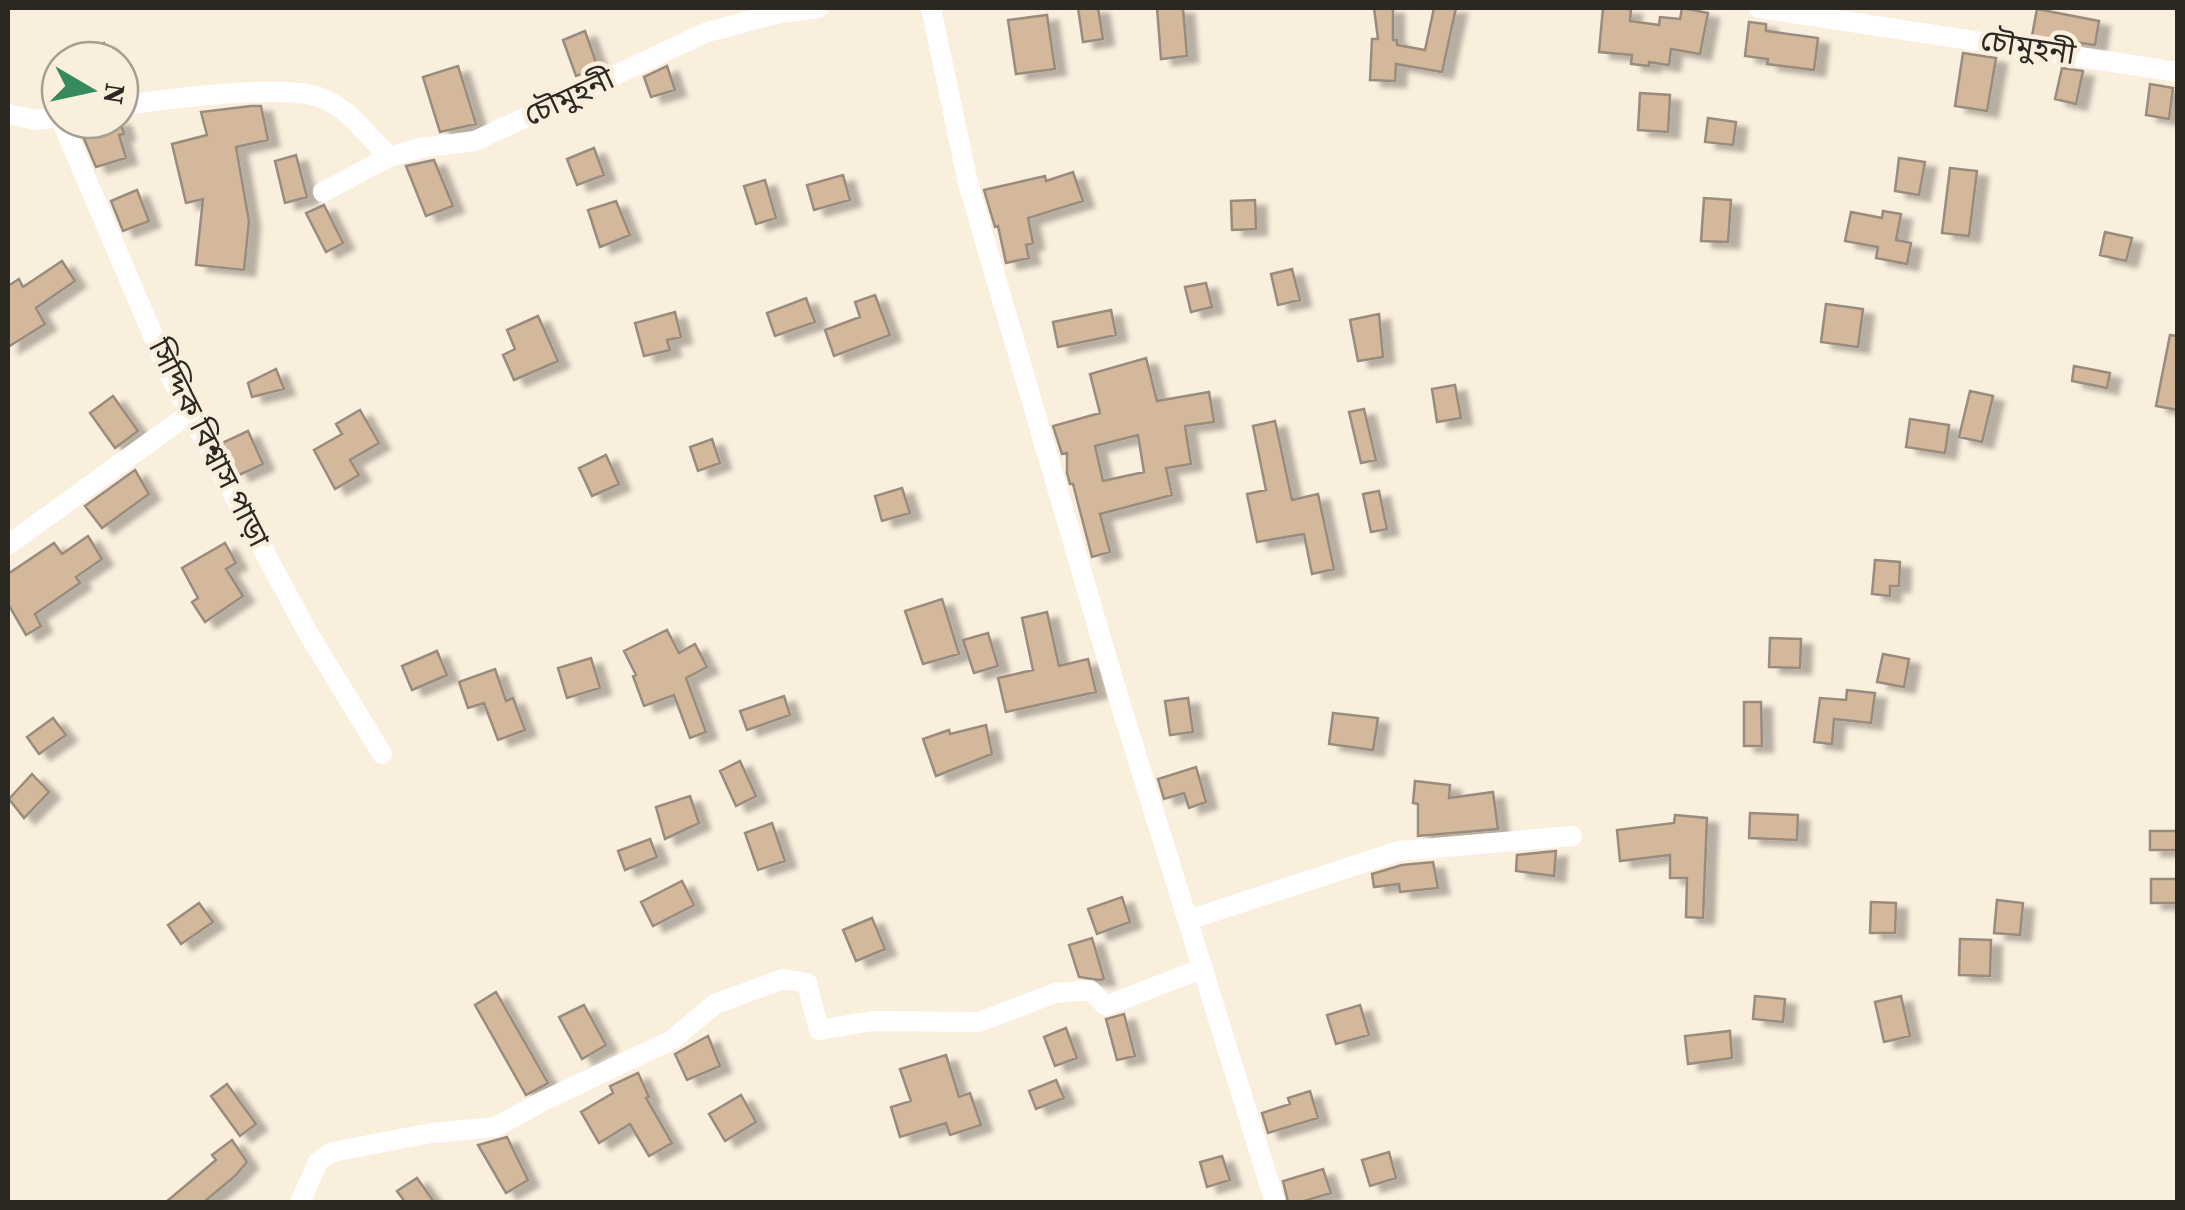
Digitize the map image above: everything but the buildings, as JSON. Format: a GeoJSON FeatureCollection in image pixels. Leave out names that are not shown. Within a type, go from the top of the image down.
{"type":"FeatureCollection","features":[{"type":"Feature","properties":{"kind":"street","name":"চৌমুহনী"},"geometry":{"type":"LineString","coordinates":[[323,192],[389,157],[475,141],[707,32],[780,13],[818,8]]}},
{"type":"Feature","properties":{"kind":"street"},"geometry":{"type":"LineString","coordinates":[[931,8],[968,182],[1118,696],[1276,1202]]}},
{"type":"Feature","properties":{"kind":"street","name":"চৌমুহনী"},"geometry":{"type":"LineString","coordinates":[[1759,8],[2178,72]]}},
{"type":"Feature","properties":{"kind":"street"},"geometry":{"type":"LineString","coordinates":[[140,103],[270,92],[320,97],[350,117],[389,157]]}},
{"type":"Feature","properties":{"kind":"street"},"geometry":{"type":"LineString","coordinates":[[8,114],[40,120]]}},
{"type":"Feature","properties":{"kind":"street","name":"সিদ্দিক বিশ্বাস পাড়া"},"geometry":{"type":"LineString","coordinates":[[69,140],[188,415],[308,634],[382,754]]}},
{"type":"Feature","properties":{"kind":"street"},"geometry":{"type":"LineString","coordinates":[[8,545],[188,415]]}},
{"type":"Feature","properties":{"kind":"street"},"geometry":{"type":"LineString","coordinates":[[1188,920],[1399,851],[1572,836]]}},
{"type":"Feature","properties":{"kind":"street"},"geometry":{"type":"LineString","coordinates":[[300,1202],[318,1162],[332,1152],[431,1132],[496,1127],[672,1040],[716,1004],[784,980],[807,983],[819,1030],[872,1021],[979,1022],[1056,993],[1090,990],[1106,1006],[1203,968]]}}]}
